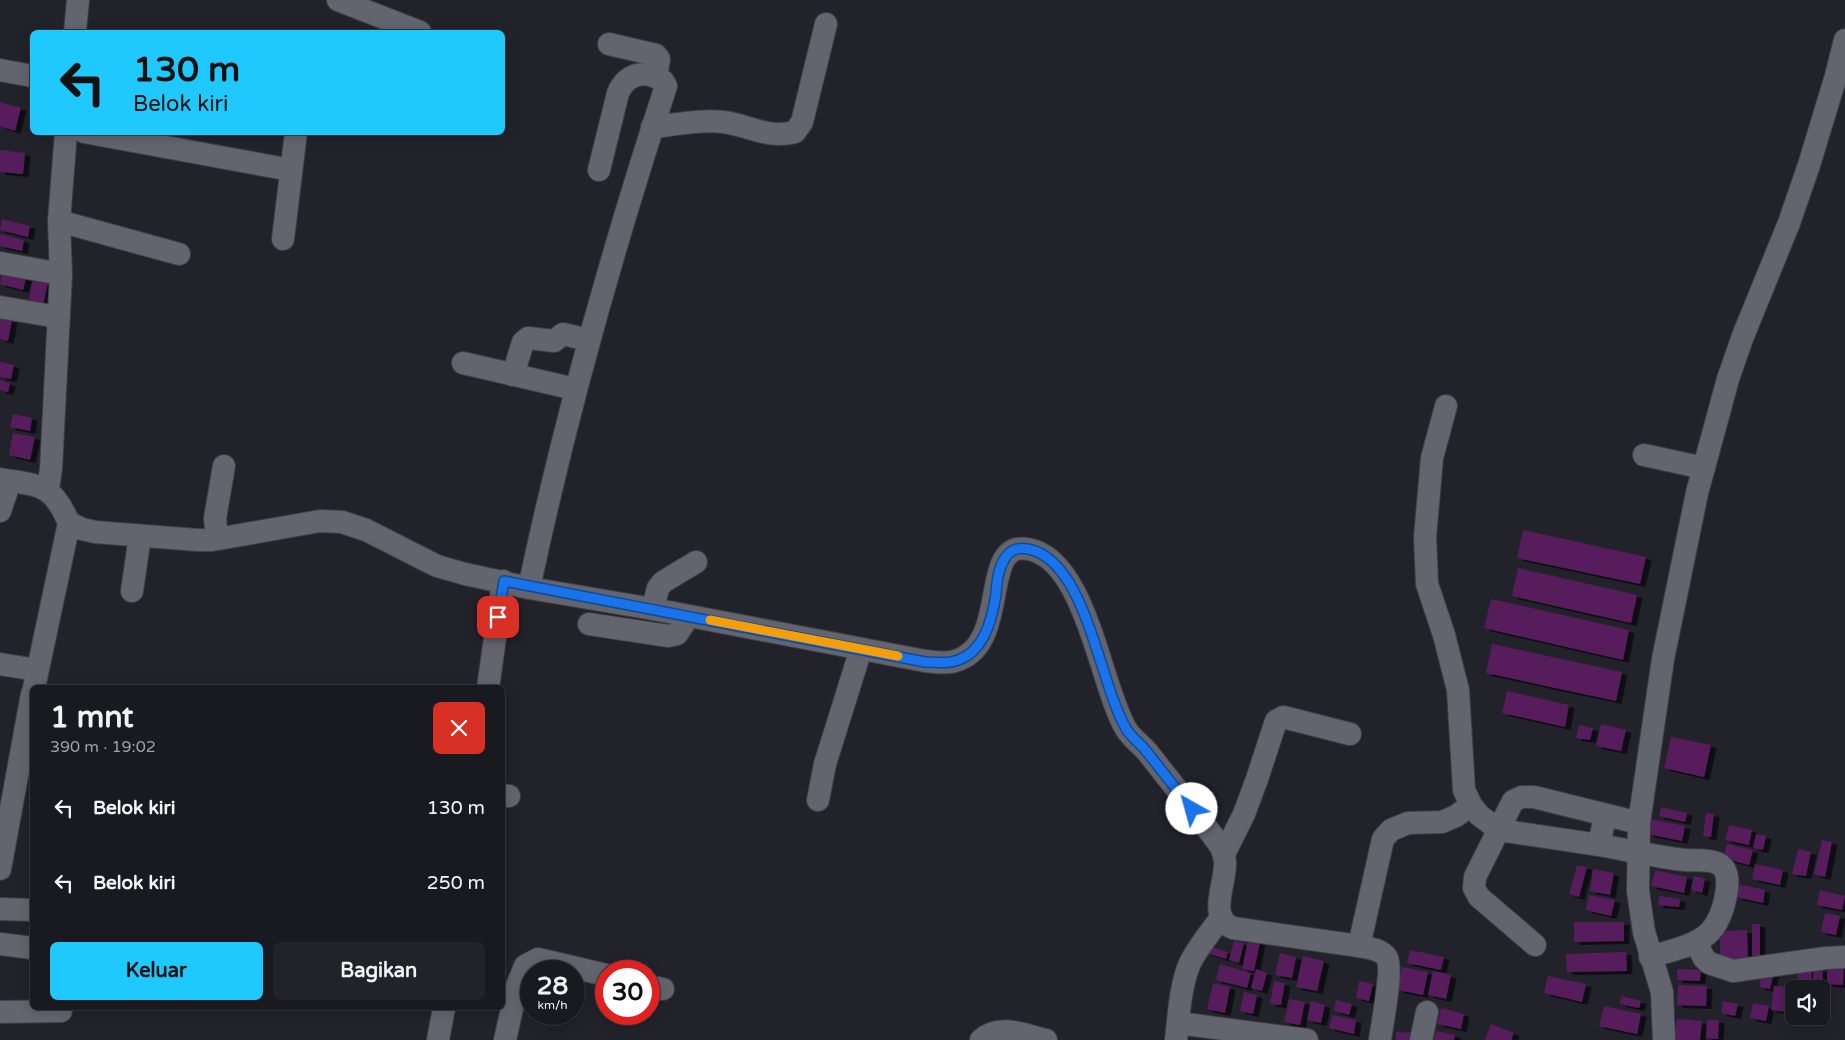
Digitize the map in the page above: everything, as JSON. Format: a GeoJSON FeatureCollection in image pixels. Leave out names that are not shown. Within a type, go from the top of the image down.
{"type":"FeatureCollection","features":[{"type":"Feature","properties":{"kind":"street"},"geometry":{"type":"LineString","coordinates":[[75,30],[78,0]]}},
{"type":"Feature","properties":{"kind":"street"},"geometry":{"type":"LineString","coordinates":[[338,0],[415,30]]}},
{"type":"Feature","properties":{"kind":"street"},"geometry":{"type":"LineString","coordinates":[[652,127],[717,121],[764,132],[779,134],[795,132],[802,122],[826,24]]}},
{"type":"Feature","properties":{"kind":"street"},"geometry":{"type":"LineString","coordinates":[[1664,1040],[1662,992],[1650,957],[1640,913],[1638,891],[1639,823],[1663,659],[1697,494],[1728,379],[1743,336],[1789,223],[1814,147],[1845,40]]}},
{"type":"Feature","properties":{"kind":"street"},"geometry":{"type":"LineString","coordinates":[[609,44],[656,55],[659,59],[656,77]]}},
{"type":"Feature","properties":{"kind":"street"},"geometry":{"type":"LineString","coordinates":[[0,70],[30,76]]}},
{"type":"Feature","properties":{"kind":"street"},"geometry":{"type":"LineString","coordinates":[[529,588],[545,511],[575,389],[652,127],[666,86],[663,81],[656,77],[635,75],[623,84],[618,93],[599,170]]}},
{"type":"Feature","properties":{"kind":"street"},"geometry":{"type":"LineString","coordinates":[[45,488],[49,482],[51,469],[61,274],[59,221],[66,135]]}},
{"type":"Feature","properties":{"kind":"street"},"geometry":{"type":"LineString","coordinates":[[100,135],[291,170]]}},
{"type":"Feature","properties":{"kind":"street"},"geometry":{"type":"LineString","coordinates":[[283,240],[296,135]]}},
{"type":"Feature","properties":{"kind":"street"},"geometry":{"type":"LineString","coordinates":[[59,221],[179,254]]}},
{"type":"Feature","properties":{"kind":"street"},"geometry":{"type":"LineString","coordinates":[[0,263],[61,274]]}},
{"type":"Feature","properties":{"kind":"street"},"geometry":{"type":"LineString","coordinates":[[0,307],[58,318]]}},
{"type":"Feature","properties":{"kind":"street"},"geometry":{"type":"LineString","coordinates":[[513,375],[523,342],[528,338],[554,340],[563,334],[589,340]]}},
{"type":"Feature","properties":{"kind":"street"},"geometry":{"type":"LineString","coordinates":[[463,363],[575,389]]}},
{"type":"Feature","properties":{"kind":"street"},"geometry":{"type":"LineString","coordinates":[[1446,406],[1432,458],[1425,537],[1427,584],[1444,635],[1458,690],[1464,790],[1479,816],[1499,830],[1599,844],[1684,860],[1716,863],[1726,871],[1727,886],[1721,916],[1716,927],[1696,943],[1650,957]]}},
{"type":"Feature","properties":{"kind":"street"},"geometry":{"type":"LineString","coordinates":[[1644,455],[1704,468]]}},
{"type":"Feature","properties":{"kind":"street"},"geometry":{"type":"LineString","coordinates":[[217,539],[215,518],[224,466]]}},
{"type":"Feature","properties":{"kind":"street"},"geometry":{"type":"LineString","coordinates":[[0,511],[5,480],[45,488],[58,502],[69,523],[95,532],[197,540],[217,539],[331,520],[354,525],[437,566],[465,574],[529,588],[652,609],[925,662],[953,662],[964,658],[980,644],[992,609],[1000,566],[1008,554],[1016,549],[1027,548],[1038,552],[1064,573],[1079,602],[1086,617],[1116,708],[1127,731],[1146,750],[1215,838],[1224,854],[1225,870],[1219,910],[1221,918],[1228,927],[1376,949],[1387,958],[1388,964],[1380,1040]]}},
{"type":"Feature","properties":{"kind":"street"},"geometry":{"type":"LineString","coordinates":[[0,664],[35,679],[69,523]]}},
{"type":"Feature","properties":{"kind":"street"},"geometry":{"type":"LineString","coordinates":[[132,591],[140,536]]}},
{"type":"Feature","properties":{"kind":"street"},"geometry":{"type":"LineString","coordinates":[[652,609],[658,588],[663,582],[696,562]]}},
{"type":"Feature","properties":{"kind":"street"},"geometry":{"type":"LineString","coordinates":[[488,685],[504,581]]}},
{"type":"Feature","properties":{"kind":"street"},"geometry":{"type":"LineString","coordinates":[[589,624],[668,636],[677,634],[689,616]]}},
{"type":"Feature","properties":{"kind":"street"},"geometry":{"type":"LineString","coordinates":[[818,800],[826,764],[861,649]]}},
{"type":"Feature","properties":{"kind":"street"},"geometry":{"type":"LineString","coordinates":[[0,868],[30,705]]}},
{"type":"Feature","properties":{"kind":"street"},"geometry":{"type":"LineString","coordinates":[[1224,854],[1244,814],[1276,721],[1282,717],[1350,734]]}},
{"type":"Feature","properties":{"kind":"street"},"geometry":{"type":"LineString","coordinates":[[1535,945],[1479,898],[1474,888],[1475,876],[1513,801],[1522,797],[1534,797],[1639,823]]}},
{"type":"Feature","properties":{"kind":"street"},"geometry":{"type":"LineString","coordinates":[[1359,946],[1383,839],[1391,830],[1408,822],[1442,822],[1456,816],[1471,805]]}},
{"type":"Feature","properties":{"kind":"street"},"geometry":{"type":"LineString","coordinates":[[1599,844],[1606,816]]}},
{"type":"Feature","properties":{"kind":"street"},"geometry":{"type":"LineString","coordinates":[[0,909],[30,910]]}},
{"type":"Feature","properties":{"kind":"street"},"geometry":{"type":"LineString","coordinates":[[1221,918],[1190,963],[1185,976],[1177,1032],[1307,1040]]}},
{"type":"Feature","properties":{"kind":"street"},"geometry":{"type":"LineString","coordinates":[[1696,943],[1709,963],[1733,971],[1845,957]]}},
{"type":"Feature","properties":{"kind":"street"},"geometry":{"type":"LineString","coordinates":[[0,944],[30,948]]}},
{"type":"Feature","properties":{"kind":"street"},"geometry":{"type":"LineString","coordinates":[[505,1040],[517,986],[525,966],[538,959],[595,973]]}},
{"type":"Feature","properties":{"kind":"street"},"geometry":{"type":"LineString","coordinates":[[438,1040],[444,1010]]}},
{"type":"Feature","properties":{"kind":"street"},"geometry":{"type":"LineString","coordinates":[[0,1012],[61,1011]]}},
{"type":"Feature","properties":{"kind":"street"},"geometry":{"type":"LineString","coordinates":[[1421,1040],[1427,1012]]}},
{"type":"Feature","properties":{"kind":"street"},"geometry":{"type":"LineString","coordinates":[[981,1040],[987,1034],[1003,1030],[1046,1040]]}},
{"type":"Feature","properties":{"kind":"building"},"geometry":{"type":"Polygon","coordinates":[[[0,102],[21,108],[15,131],[0,126],[0,102]]]}},
{"type":"Feature","properties":{"kind":"building"},"geometry":{"type":"Polygon","coordinates":[[[0,150],[25,153],[23,174],[0,172],[0,150]]]}},
{"type":"Feature","properties":{"kind":"building"},"geometry":{"type":"Polygon","coordinates":[[[2,219],[30,226],[28,237],[0,230],[2,219]]]}},
{"type":"Feature","properties":{"kind":"building"},"geometry":{"type":"Polygon","coordinates":[[[0,234],[24,240],[22,251],[0,246],[0,234]]]}},
{"type":"Feature","properties":{"kind":"building"},"geometry":{"type":"Polygon","coordinates":[[[3,269],[27,275],[23,290],[0,284],[3,269]]]}},
{"type":"Feature","properties":{"kind":"building"},"geometry":{"type":"Polygon","coordinates":[[[34,275],[49,278],[43,305],[28,302],[34,275]]]}},
{"type":"Feature","properties":{"kind":"building"},"geometry":{"type":"Polygon","coordinates":[[[0,318],[12,320],[8,341],[0,339],[0,318]]]}},
{"type":"Feature","properties":{"kind":"building"},"geometry":{"type":"Polygon","coordinates":[[[0,362],[14,365],[11,379],[0,377],[0,362]]]}},
{"type":"Feature","properties":{"kind":"building"},"geometry":{"type":"Polygon","coordinates":[[[0,380],[10,383],[8,392],[0,390],[0,380]]]}},
{"type":"Feature","properties":{"kind":"building"},"geometry":{"type":"Polygon","coordinates":[[[13,414],[32,418],[30,431],[10,427],[13,414]]]}},
{"type":"Feature","properties":{"kind":"building"},"geometry":{"type":"Polygon","coordinates":[[[13,433],[35,437],[30,460],[9,455],[13,433]]]}},
{"type":"Feature","properties":{"kind":"building"},"geometry":{"type":"Polygon","coordinates":[[[1523,530],[1646,557],[1640,584],[1517,558],[1523,530]]]}},
{"type":"Feature","properties":{"kind":"building"},"geometry":{"type":"Polygon","coordinates":[[[1518,568],[1637,595],[1631,623],[1512,596],[1518,568]]]}},
{"type":"Feature","properties":{"kind":"building"},"geometry":{"type":"Polygon","coordinates":[[[1491,599],[1629,630],[1623,660],[1484,628],[1491,599]]]}},
{"type":"Feature","properties":{"kind":"building"},"geometry":{"type":"Polygon","coordinates":[[[1492,644],[1622,672],[1616,701],[1486,673],[1492,644]]]}},
{"type":"Feature","properties":{"kind":"building"},"geometry":{"type":"Polygon","coordinates":[[[1507,691],[1569,705],[1565,727],[1502,713],[1507,691]]]}},
{"type":"Feature","properties":{"kind":"building"},"geometry":{"type":"Polygon","coordinates":[[[1601,724],[1626,730],[1621,751],[1596,746],[1601,724]]]}},
{"type":"Feature","properties":{"kind":"building"},"geometry":{"type":"Polygon","coordinates":[[[1579,725],[1593,728],[1590,740],[1576,738],[1579,725]]]}},
{"type":"Feature","properties":{"kind":"building"},"geometry":{"type":"Polygon","coordinates":[[[1671,737],[1711,745],[1704,777],[1664,768],[1671,737]]]}},
{"type":"Feature","properties":{"kind":"building"},"geometry":{"type":"Polygon","coordinates":[[[1661,807],[1687,813],[1685,822],[1659,816],[1661,807]]]}},
{"type":"Feature","properties":{"kind":"building"},"geometry":{"type":"Polygon","coordinates":[[[1706,813],[1714,814],[1711,837],[1703,836],[1706,813]]]}},
{"type":"Feature","properties":{"kind":"building"},"geometry":{"type":"Polygon","coordinates":[[[1651,819],[1685,826],[1682,841],[1648,834],[1651,819]]]}},
{"type":"Feature","properties":{"kind":"building"},"geometry":{"type":"Polygon","coordinates":[[[1729,825],[1752,830],[1749,845],[1725,840],[1729,825]]]}},
{"type":"Feature","properties":{"kind":"building"},"geometry":{"type":"Polygon","coordinates":[[[1756,834],[1766,836],[1763,850],[1753,848],[1756,834]]]}},
{"type":"Feature","properties":{"kind":"building"},"geometry":{"type":"Polygon","coordinates":[[[1822,840],[1832,842],[1825,877],[1814,874],[1822,840]]]}},
{"type":"Feature","properties":{"kind":"building"},"geometry":{"type":"Polygon","coordinates":[[[1727,844],[1753,850],[1749,865],[1723,858],[1727,844]]]}},
{"type":"Feature","properties":{"kind":"building"},"geometry":{"type":"Polygon","coordinates":[[[1798,849],[1811,852],[1806,876],[1792,874],[1798,849]]]}},
{"type":"Feature","properties":{"kind":"building"},"geometry":{"type":"Polygon","coordinates":[[[1755,864],[1783,870],[1780,885],[1752,879],[1755,864]]]}},
{"type":"Feature","properties":{"kind":"building"},"geometry":{"type":"Polygon","coordinates":[[[1577,865],[1587,867],[1579,897],[1569,894],[1577,865]]]}},
{"type":"Feature","properties":{"kind":"building"},"geometry":{"type":"Polygon","coordinates":[[[1593,869],[1614,873],[1610,895],[1590,891],[1593,869]]]}},
{"type":"Feature","properties":{"kind":"building"},"geometry":{"type":"Polygon","coordinates":[[[1655,870],[1687,877],[1684,893],[1651,886],[1655,870]]]}},
{"type":"Feature","properties":{"kind":"building"},"geometry":{"type":"Polygon","coordinates":[[[1694,876],[1705,879],[1702,893],[1691,890],[1694,876]]]}},
{"type":"Feature","properties":{"kind":"building"},"geometry":{"type":"Polygon","coordinates":[[[1738,884],[1765,890],[1763,903],[1736,897],[1738,884]]]}},
{"type":"Feature","properties":{"kind":"building"},"geometry":{"type":"Polygon","coordinates":[[[1820,890],[1845,896],[1842,910],[1817,905],[1820,890]]]}},
{"type":"Feature","properties":{"kind":"building"},"geometry":{"type":"Polygon","coordinates":[[[1589,895],[1615,900],[1611,916],[1586,910],[1589,895]]]}},
{"type":"Feature","properties":{"kind":"building"},"geometry":{"type":"Polygon","coordinates":[[[1659,896],[1680,899],[1679,907],[1658,905],[1659,896]]]}},
{"type":"Feature","properties":{"kind":"building"},"geometry":{"type":"Polygon","coordinates":[[[1825,913],[1840,916],[1836,935],[1821,932],[1825,913]]]}},
{"type":"Feature","properties":{"kind":"building"},"geometry":{"type":"Polygon","coordinates":[[[1574,922],[1624,922],[1624,941],[1574,942],[1574,922]]]}},
{"type":"Feature","properties":{"kind":"building"},"geometry":{"type":"Polygon","coordinates":[[[1752,924],[1760,924],[1760,958],[1752,958],[1752,924]]]}},
{"type":"Feature","properties":{"kind":"building"},"geometry":{"type":"Polygon","coordinates":[[[1747,930],[1748,963],[1720,964],[1720,931],[1747,930]]]}},
{"type":"Feature","properties":{"kind":"building"},"geometry":{"type":"Polygon","coordinates":[[[1248,940],[1260,942],[1254,971],[1242,969],[1248,940]]]}},
{"type":"Feature","properties":{"kind":"building"},"geometry":{"type":"Polygon","coordinates":[[[1234,941],[1244,943],[1239,963],[1229,960],[1234,941]]]}},
{"type":"Feature","properties":{"kind":"building"},"geometry":{"type":"Polygon","coordinates":[[[1209,946],[1228,952],[1226,959],[1207,953],[1209,946]]]}},
{"type":"Feature","properties":{"kind":"building"},"geometry":{"type":"Polygon","coordinates":[[[1410,950],[1444,957],[1441,970],[1407,963],[1410,950]]]}},
{"type":"Feature","properties":{"kind":"building"},"geometry":{"type":"Polygon","coordinates":[[[1626,952],[1627,971],[1567,972],[1566,954],[1626,952]]]}},
{"type":"Feature","properties":{"kind":"building"},"geometry":{"type":"Polygon","coordinates":[[[1280,953],[1296,957],[1292,978],[1275,975],[1280,953]]]}},
{"type":"Feature","properties":{"kind":"building"},"geometry":{"type":"Polygon","coordinates":[[[1303,956],[1324,961],[1317,991],[1296,987],[1303,956]]]}},
{"type":"Feature","properties":{"kind":"building"},"geometry":{"type":"Polygon","coordinates":[[[1827,963],[1844,963],[1843,985],[1830,984],[1830,980],[1827,980],[1827,963]]]}},
{"type":"Feature","properties":{"kind":"building"},"geometry":{"type":"Polygon","coordinates":[[[1220,964],[1251,973],[1247,988],[1216,980],[1220,964]]]}},
{"type":"Feature","properties":{"kind":"building"},"geometry":{"type":"Polygon","coordinates":[[[1402,967],[1428,972],[1423,995],[1398,990],[1402,967]]]}},
{"type":"Feature","properties":{"kind":"building"},"geometry":{"type":"Polygon","coordinates":[[[1798,968],[1812,969],[1811,980],[1797,980],[1798,968]]]}},
{"type":"Feature","properties":{"kind":"building"},"geometry":{"type":"Polygon","coordinates":[[[1814,968],[1823,969],[1822,980],[1813,980],[1814,968]]]}},
{"type":"Feature","properties":{"kind":"building"},"geometry":{"type":"Polygon","coordinates":[[[1256,969],[1267,973],[1262,991],[1251,988],[1256,969]]]}},
{"type":"Feature","properties":{"kind":"building"},"geometry":{"type":"Polygon","coordinates":[[[1677,969],[1701,970],[1700,981],[1677,980],[1677,969]]]}},
{"type":"Feature","properties":{"kind":"building"},"geometry":{"type":"Polygon","coordinates":[[[1763,970],[1774,972],[1770,989],[1759,987],[1763,970]]]}},
{"type":"Feature","properties":{"kind":"building"},"geometry":{"type":"Polygon","coordinates":[[[1433,971],[1451,975],[1446,999],[1428,995],[1433,971]]]}},
{"type":"Feature","properties":{"kind":"building"},"geometry":{"type":"Polygon","coordinates":[[[1548,976],[1586,984],[1582,1002],[1544,993],[1548,976]]]}},
{"type":"Feature","properties":{"kind":"building"},"geometry":{"type":"Polygon","coordinates":[[[1274,981],[1285,983],[1281,1005],[1270,1004],[1274,981]]]}},
{"type":"Feature","properties":{"kind":"building"},"geometry":{"type":"Polygon","coordinates":[[[1359,981],[1373,984],[1369,1001],[1356,998],[1359,981]]]}},
{"type":"Feature","properties":{"kind":"building"},"geometry":{"type":"Polygon","coordinates":[[[1213,983],[1230,987],[1225,1013],[1207,1009],[1213,983]]]}},
{"type":"Feature","properties":{"kind":"building"},"geometry":{"type":"Polygon","coordinates":[[[1678,985],[1707,986],[1706,1006],[1677,1005],[1678,985]]]}},
{"type":"Feature","properties":{"kind":"building"},"geometry":{"type":"Polygon","coordinates":[[[1774,986],[1785,987],[1785,1012],[1771,1010],[1774,986]]]}},
{"type":"Feature","properties":{"kind":"building"},"geometry":{"type":"Polygon","coordinates":[[[1244,992],[1257,995],[1253,1014],[1240,1011],[1244,992]]]}},
{"type":"Feature","properties":{"kind":"building"},"geometry":{"type":"Polygon","coordinates":[[[1621,996],[1641,1001],[1639,1008],[1620,1004],[1621,996]]]}},
{"type":"Feature","properties":{"kind":"building"},"geometry":{"type":"Polygon","coordinates":[[[1289,999],[1305,1002],[1300,1025],[1284,1022],[1289,999]]]}},
{"type":"Feature","properties":{"kind":"building"},"geometry":{"type":"Polygon","coordinates":[[[1336,1000],[1352,1004],[1349,1015],[1334,1011],[1336,1000]]]}},
{"type":"Feature","properties":{"kind":"building"},"geometry":{"type":"Polygon","coordinates":[[[1311,1001],[1325,1005],[1321,1023],[1307,1020],[1311,1001]]]}},
{"type":"Feature","properties":{"kind":"building"},"geometry":{"type":"Polygon","coordinates":[[[1723,1001],[1738,1004],[1735,1016],[1721,1013],[1723,1001]]]}},
{"type":"Feature","properties":{"kind":"building"},"geometry":{"type":"Polygon","coordinates":[[[1753,1003],[1769,1006],[1766,1021],[1750,1018],[1753,1003]]]}},
{"type":"Feature","properties":{"kind":"building"},"geometry":{"type":"Polygon","coordinates":[[[1604,1006],[1641,1014],[1637,1034],[1599,1026],[1604,1006]]]}},
{"type":"Feature","properties":{"kind":"building"},"geometry":{"type":"Polygon","coordinates":[[[1441,1008],[1464,1014],[1461,1029],[1437,1024],[1441,1008]]]}},
{"type":"Feature","properties":{"kind":"building"},"geometry":{"type":"Polygon","coordinates":[[[1332,1015],[1356,1020],[1354,1034],[1329,1028],[1332,1015]]]}},
{"type":"Feature","properties":{"kind":"building"},"geometry":{"type":"Polygon","coordinates":[[[1677,1019],[1702,1021],[1700,1040],[1674,1040],[1677,1019]]]}},
{"type":"Feature","properties":{"kind":"building"},"geometry":{"type":"Polygon","coordinates":[[[1707,1020],[1719,1020],[1718,1039],[1706,1038],[1707,1020]]]}},
{"type":"Feature","properties":{"kind":"building"},"geometry":{"type":"Polygon","coordinates":[[[1491,1024],[1514,1033],[1511,1040],[1485,1040],[1491,1024]]]}},
{"type":"Feature","properties":{"kind":"building"},"geometry":{"type":"Polygon","coordinates":[[[1436,1031],[1455,1035],[1454,1040],[1434,1040],[1436,1031]]]}},
{"type":"Feature","properties":{"kind":"building"},"geometry":{"type":"Polygon","coordinates":[[[1396,1032],[1418,1033],[1417,1040],[1396,1040],[1396,1032]]]}},
{"type":"Feature","properties":{"kind":"slow traffic"},"geometry":{"type":"LineString","coordinates":[[710,620],[898,656]]}},
{"type":"Feature","properties":{"kind":"route"},"geometry":{"type":"LineString","coordinates":[[498,617],[504,581],[529,588],[652,609],[925,662],[953,662],[973,652],[985,634],[991,616],[1000,566],[1008,554],[1016,549],[1027,548],[1038,552],[1064,573],[1086,617],[1116,708],[1127,731],[1146,750],[1192,809]]}}]}
